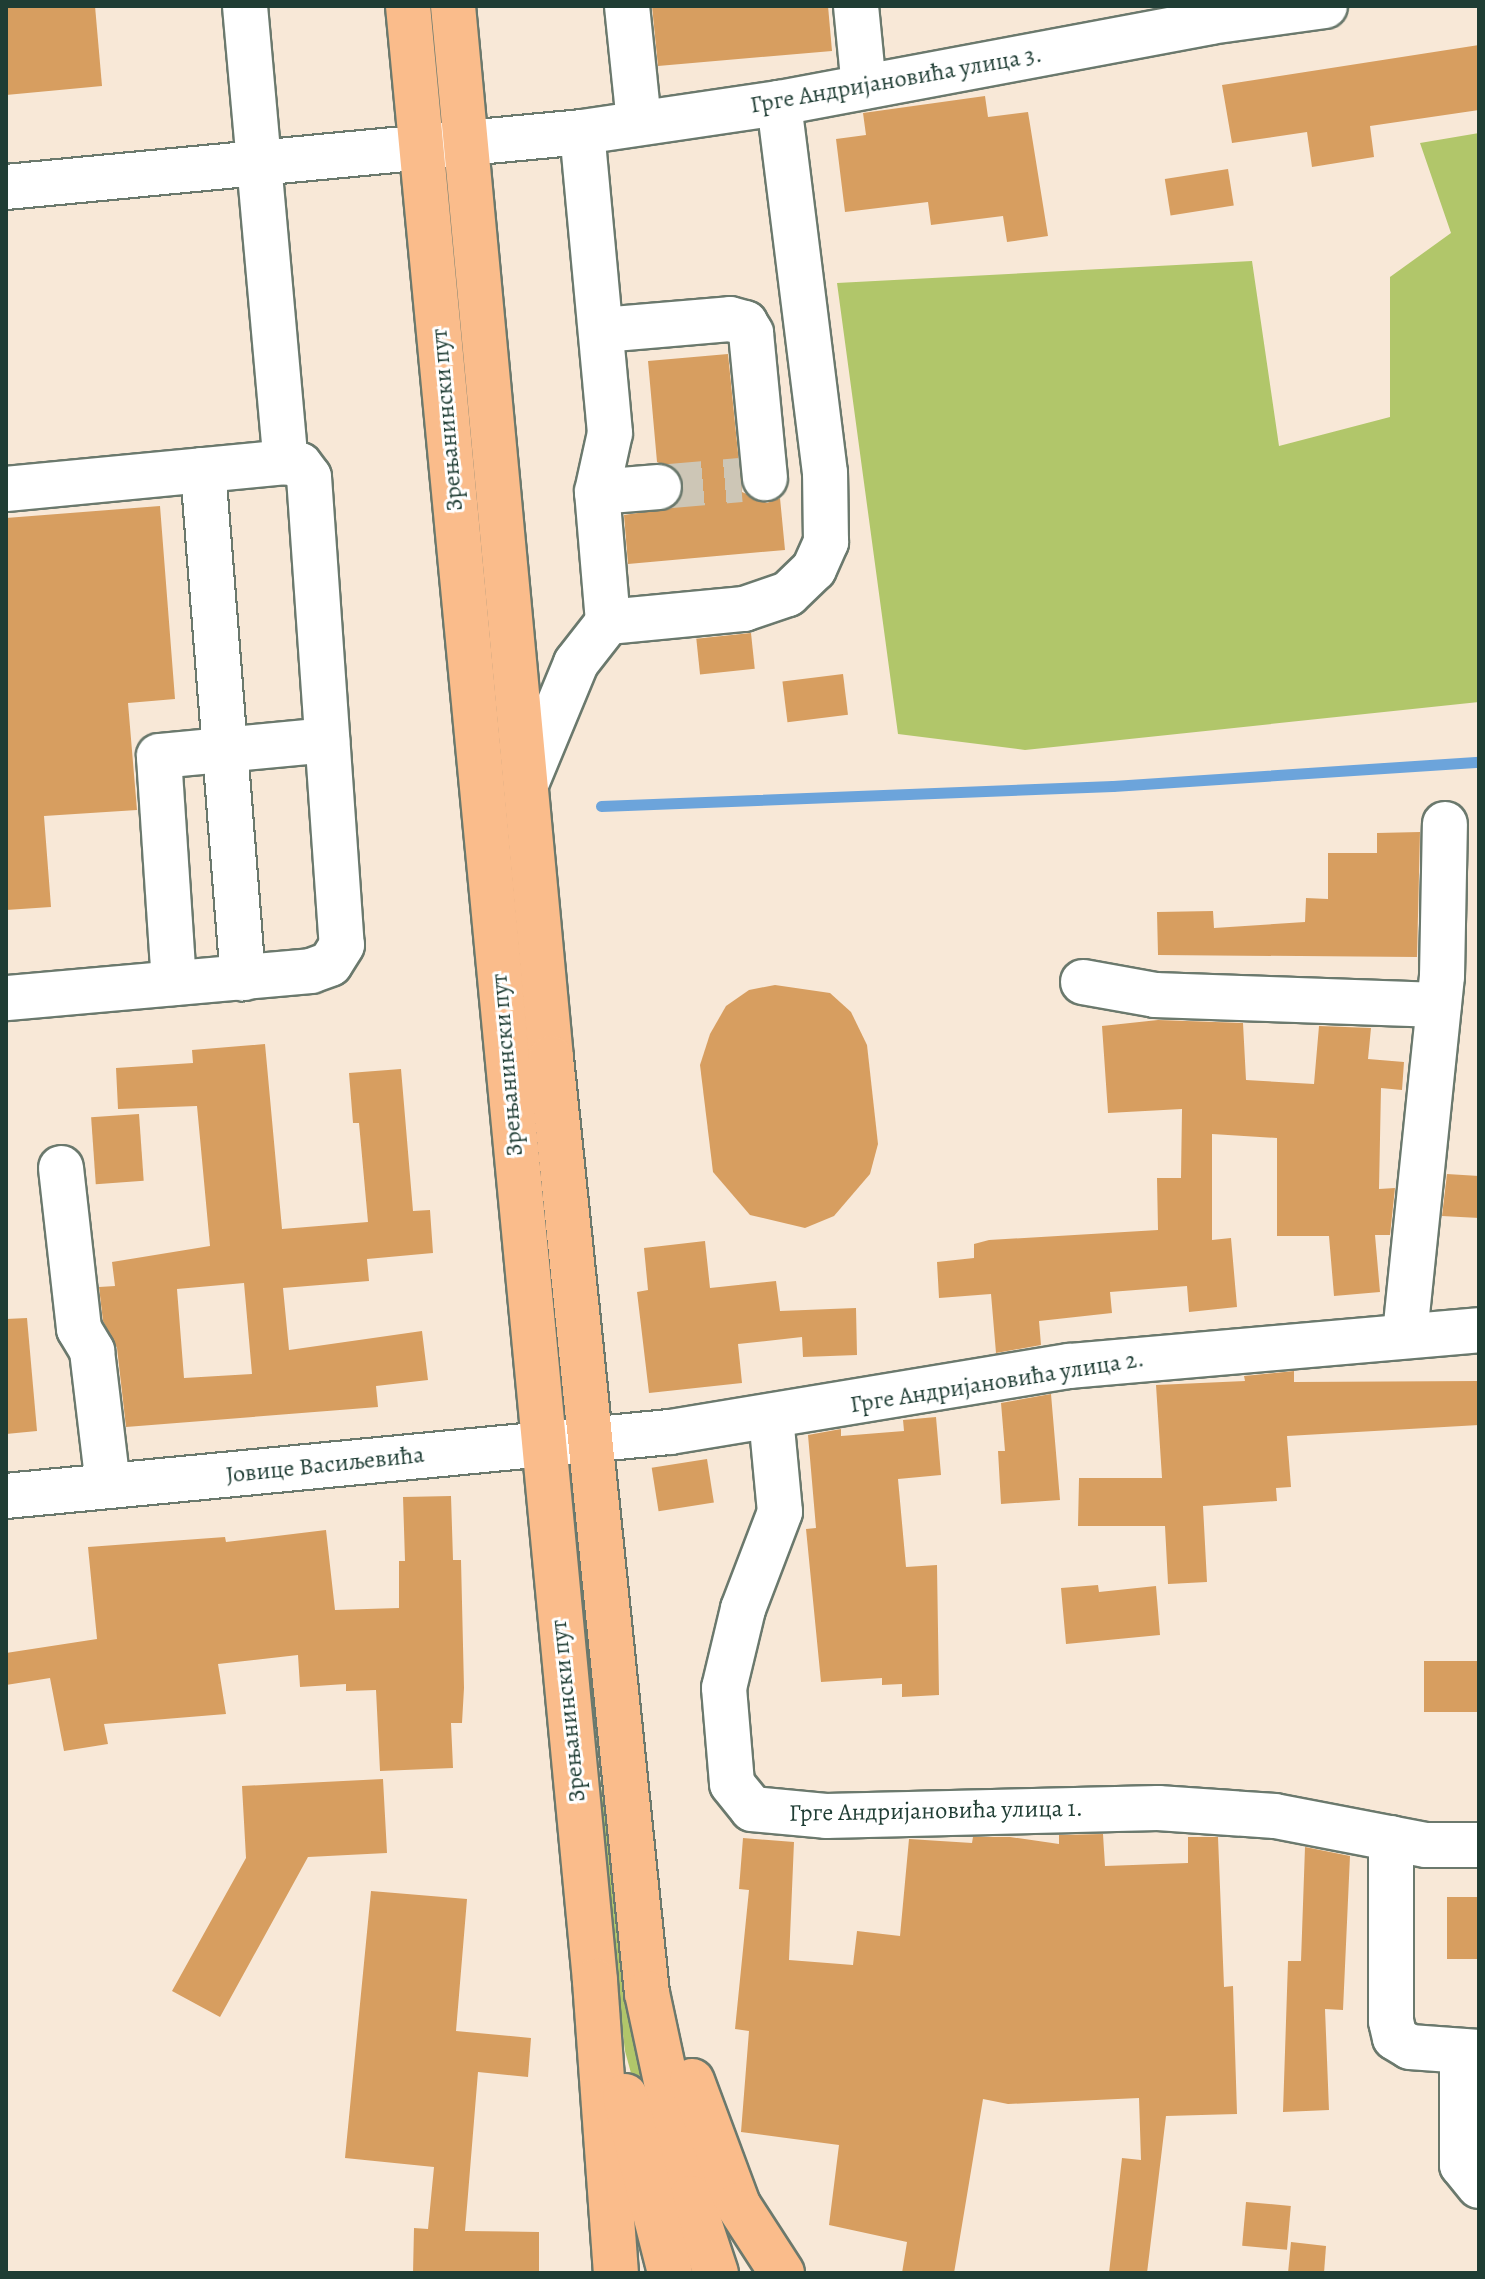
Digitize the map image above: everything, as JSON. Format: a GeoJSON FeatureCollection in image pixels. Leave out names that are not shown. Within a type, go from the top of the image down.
{"type":"FeatureCollection","features":[{"type":"Feature","properties":{"kind":"main road","name":"Зрењанински пут"},"geometry":{"type":"LineString","coordinates":[[408,6],[595,1981]]}},
{"type":"Feature","properties":{"kind":"main road","name":"Зрењанински пут"},"geometry":{"type":"LineString","coordinates":[[453,6],[526,784],[639,1920]]}},
{"type":"Feature","properties":{"kind":"main road"},"geometry":{"type":"LineString","coordinates":[[639,1920],[660,2060],[691,2198],[716,2273]]}},
{"type":"Feature","properties":{"kind":"main road"},"geometry":{"type":"LineString","coordinates":[[639,1920],[707,2131],[738,2205],[782,2273]]}},
{"type":"Feature","properties":{"kind":"main road"},"geometry":{"type":"LineString","coordinates":[[595,1981],[616,2273]]}},
{"type":"Feature","properties":{"kind":"main road"},"geometry":{"type":"LineString","coordinates":[[595,1981],[670,2273]]}},
{"type":"Feature","properties":{"kind":"street"},"geometry":{"type":"LineString","coordinates":[[245,6],[286,462]]}},
{"type":"Feature","properties":{"kind":"street"},"geometry":{"type":"LineString","coordinates":[[627,6],[639,122]]}},
{"type":"Feature","properties":{"kind":"street"},"geometry":{"type":"LineString","coordinates":[[856,6],[864,87]]}},
{"type":"Feature","properties":{"kind":"street","name":"Грге Андријановића улица 3."},"geometry":{"type":"LineString","coordinates":[[465,144],[582,132],[779,103],[1209,14],[1325,6]]}},
{"type":"Feature","properties":{"kind":"street"},"geometry":{"type":"LineString","coordinates":[[608,622],[744,609],[788,594],[814,569],[826,542],[825,473],[779,103]]}},
{"type":"Feature","properties":{"kind":"street"},"geometry":{"type":"LineString","coordinates":[[526,784],[563,688],[608,622],[597,492],[610,433],[582,132]]}},
{"type":"Feature","properties":{"kind":"street"},"geometry":{"type":"LineString","coordinates":[[6,187],[465,144]]}},
{"type":"Feature","properties":{"kind":"street"},"geometry":{"type":"LineString","coordinates":[[602,330],[730,319],[745,323],[751,333],[753,479],[825,473]]}},
{"type":"Feature","properties":{"kind":"street"},"geometry":{"type":"LineString","coordinates":[[6,489],[286,462],[300,465],[309,477],[342,945],[330,964],[311,971],[6,998]]}},
{"type":"Feature","properties":{"kind":"street"},"geometry":{"type":"LineString","coordinates":[[203,470],[243,978]]}},
{"type":"Feature","properties":{"kind":"street"},"geometry":{"type":"LineString","coordinates":[[597,492],[659,487]]}},
{"type":"Feature","properties":{"kind":"street"},"geometry":{"type":"LineString","coordinates":[[174,983],[156,765],[168,752],[327,740]]}},
{"type":"Feature","properties":{"kind":"street"},"geometry":{"type":"LineString","coordinates":[[1405,1334],[1446,931],[1445,824]]}},
{"type":"Feature","properties":{"kind":"street"},"geometry":{"type":"LineString","coordinates":[[1083,982],[1155,995],[1439,1005]]}},
{"type":"Feature","properties":{"kind":"street"},"geometry":{"type":"LineString","coordinates":[[61,1168],[79,1329],[92,1351],[108,1486]]}},
{"type":"Feature","properties":{"kind":"street","name":"Грге Андријановића улица 2."},"geometry":{"type":"LineString","coordinates":[[590,1439],[771,1417],[1070,1366],[1405,1334],[1479,1330]]}},
{"type":"Feature","properties":{"kind":"street","name":"Грге Андријановића улица 1."},"geometry":{"type":"LineString","coordinates":[[771,1417],[780,1512],[743,1609],[724,1688],[732,1784],[752,1809],[826,1816],[1158,1808],[1275,1816],[1391,1838],[1479,1845]]}},
{"type":"Feature","properties":{"kind":"street","name":"Јовице Васиљевића"},"geometry":{"type":"LineString","coordinates":[[6,1496],[590,1439]]}},
{"type":"Feature","properties":{"kind":"street"},"geometry":{"type":"LineString","coordinates":[[1391,1838],[1395,2038],[1410,2047],[1470,2052],[1462,2165],[1479,2186]]}},
{"type":"Feature","properties":{"kind":"green space"},"geometry":{"type":"Polygon","coordinates":[[[1479,133],[1479,702],[1025,750],[898,734],[837,283],[1252,261],[1279,446],[1390,417],[1390,277],[1451,233],[1420,143],[1479,133]]]}},
{"type":"Feature","properties":{"kind":"green space"},"geometry":{"type":"Polygon","coordinates":[[[596,1752],[649,2115],[698,2273],[685,2273],[625,2051],[592,1773],[596,1752]]]}},
{"type":"Feature","properties":{"kind":"building"},"geometry":{"type":"Polygon","coordinates":[[[6,6],[95,6],[102,86],[6,95],[6,6]]]}},
{"type":"Feature","properties":{"kind":"building"},"geometry":{"type":"Polygon","coordinates":[[[652,6],[828,6],[832,51],[658,66],[652,6]]]}},
{"type":"Feature","properties":{"kind":"building"},"geometry":{"type":"Polygon","coordinates":[[[1479,45],[1479,110],[1370,126],[1374,157],[1312,167],[1307,132],[1232,143],[1222,85],[1479,45]]]}},
{"type":"Feature","properties":{"kind":"building"},"geometry":{"type":"Polygon","coordinates":[[[985,96],[988,117],[1028,112],[1048,236],[1007,242],[1003,216],[931,225],[928,202],[845,212],[836,139],[866,135],[863,113],[985,96]]]}},
{"type":"Feature","properties":{"kind":"building"},"geometry":{"type":"Polygon","coordinates":[[[1228,169],[1234,206],[1171,216],[1165,179],[1228,169]]]}},
{"type":"Feature","properties":{"kind":"building"},"geometry":{"type":"Polygon","coordinates":[[[728,354],[742,492],[767,503],[780,498],[785,550],[628,564],[624,515],[672,508],[684,486],[679,472],[657,462],[648,361],[728,354]]]}},
{"type":"Feature","properties":{"kind":"building"},"geometry":{"type":"Polygon","coordinates":[[[160,506],[175,699],[128,703],[137,810],[44,816],[51,907],[6,910],[6,518],[160,506]]]}},
{"type":"Feature","properties":{"kind":"building"},"geometry":{"type":"Polygon","coordinates":[[[751,633],[755,669],[700,675],[696,639],[751,633]]]}},
{"type":"Feature","properties":{"kind":"building"},"geometry":{"type":"Polygon","coordinates":[[[843,674],[848,715],[787,722],[782,681],[843,674]]]}},
{"type":"Feature","properties":{"kind":"building"},"geometry":{"type":"Polygon","coordinates":[[[1420,832],[1417,957],[1158,955],[1157,912],[1213,911],[1214,928],[1305,922],[1306,898],[1328,899],[1328,853],[1377,853],[1377,833],[1420,832]]]}},
{"type":"Feature","properties":{"kind":"building"},"geometry":{"type":"Polygon","coordinates":[[[775,985],[830,993],[851,1012],[867,1045],[878,1144],[870,1174],[834,1216],[805,1228],[750,1215],[713,1172],[700,1065],[710,1034],[726,1006],[749,990],[775,985]]]}},
{"type":"Feature","properties":{"kind":"building"},"geometry":{"type":"Polygon","coordinates":[[[1158,1020],[1243,1023],[1246,1080],[1314,1084],[1319,1026],[1371,1028],[1368,1059],[1404,1062],[1402,1090],[1381,1088],[1379,1189],[1395,1188],[1390,1235],[1375,1235],[1380,1292],[1334,1296],[1329,1236],[1277,1236],[1277,1138],[1212,1134],[1212,1240],[1231,1238],[1237,1307],[1189,1312],[1187,1286],[1110,1292],[1112,1313],[1039,1321],[1041,1345],[996,1353],[991,1294],[939,1298],[937,1262],[974,1258],[974,1244],[989,1240],[1158,1230],[1157,1178],[1181,1178],[1182,1109],[1108,1113],[1102,1026],[1158,1020]]]}},
{"type":"Feature","properties":{"kind":"building"},"geometry":{"type":"Polygon","coordinates":[[[265,1044],[282,1229],[368,1222],[359,1123],[353,1123],[349,1073],[401,1069],[413,1211],[430,1210],[433,1253],[367,1259],[369,1281],[283,1288],[289,1350],[422,1331],[428,1380],[376,1386],[378,1407],[126,1427],[117,1348],[103,1321],[99,1287],[115,1286],[112,1262],[210,1246],[197,1106],[118,1109],[116,1068],[193,1063],[192,1050],[265,1044]],[[244,1283],[177,1289],[184,1378],[252,1374],[244,1283]]]}},
{"type":"Feature","properties":{"kind":"building"},"geometry":{"type":"Polygon","coordinates":[[[139,1114],[144,1181],[96,1184],[91,1117],[139,1114]]]}},
{"type":"Feature","properties":{"kind":"building"},"geometry":{"type":"Polygon","coordinates":[[[1447,1174],[1479,1176],[1479,1218],[1442,1216],[1447,1174]]]}},
{"type":"Feature","properties":{"kind":"building"},"geometry":{"type":"Polygon","coordinates":[[[705,1241],[710,1288],[776,1281],[780,1311],[856,1308],[857,1355],[803,1357],[802,1337],[738,1344],[742,1383],[649,1393],[637,1292],[648,1290],[644,1248],[705,1241]]]}},
{"type":"Feature","properties":{"kind":"building"},"geometry":{"type":"Polygon","coordinates":[[[27,1318],[37,1431],[6,1434],[6,1319],[27,1318]]]}},
{"type":"Feature","properties":{"kind":"building"},"geometry":{"type":"Polygon","coordinates":[[[1294,1371],[1294,1382],[1479,1381],[1479,1425],[1287,1436],[1291,1487],[1276,1488],[1277,1501],[1203,1506],[1207,1582],[1168,1584],[1165,1526],[1078,1526],[1079,1478],[1162,1478],[1156,1385],[1245,1381],[1244,1376],[1294,1371]]]}},
{"type":"Feature","properties":{"kind":"building"},"geometry":{"type":"Polygon","coordinates":[[[1051,1394],[1060,1500],[1001,1504],[998,1451],[1005,1451],[1001,1403],[1051,1394]]]}},
{"type":"Feature","properties":{"kind":"building"},"geometry":{"type":"Polygon","coordinates":[[[936,1417],[941,1475],[898,1479],[906,1567],[937,1565],[939,1695],[902,1697],[902,1684],[882,1685],[882,1678],[821,1682],[806,1529],[816,1528],[808,1435],[841,1429],[841,1436],[904,1431],[903,1420],[936,1417]]]}},
{"type":"Feature","properties":{"kind":"building"},"geometry":{"type":"Polygon","coordinates":[[[707,1459],[714,1502],[659,1511],[652,1468],[707,1459]]]}},
{"type":"Feature","properties":{"kind":"building"},"geometry":{"type":"Polygon","coordinates":[[[451,1496],[453,1560],[461,1560],[464,1688],[462,1723],[451,1723],[453,1768],[380,1771],[376,1690],[346,1691],[346,1684],[300,1687],[298,1655],[218,1664],[226,1714],[104,1724],[108,1744],[64,1751],[50,1678],[6,1685],[6,1653],[97,1639],[88,1547],[225,1537],[226,1542],[326,1530],[335,1610],[399,1608],[399,1561],[405,1561],[403,1497],[451,1496]]]}},
{"type":"Feature","properties":{"kind":"building"},"geometry":{"type":"Polygon","coordinates":[[[1098,1585],[1099,1592],[1156,1586],[1160,1635],[1066,1644],[1061,1588],[1098,1585]]]}},
{"type":"Feature","properties":{"kind":"building"},"geometry":{"type":"Polygon","coordinates":[[[1424,1661],[1479,1661],[1479,1712],[1424,1712],[1424,1661]]]}},
{"type":"Feature","properties":{"kind":"building"},"geometry":{"type":"Polygon","coordinates":[[[383,1779],[387,1853],[308,1857],[220,2017],[172,1991],[246,1858],[242,1786],[383,1779]]]}},
{"type":"Feature","properties":{"kind":"building"},"geometry":{"type":"Polygon","coordinates":[[[1103,1834],[1105,1866],[1188,1863],[1188,1837],[1218,1837],[1224,1987],[1233,1986],[1237,2114],[1166,2116],[1147,2273],[1109,2273],[1122,2158],[1141,2160],[1139,2098],[1008,2104],[983,2099],[954,2273],[902,2273],[907,2242],[829,2225],[839,2145],[741,2132],[749,2031],[735,2029],[749,1890],[739,1889],[743,1838],[794,1842],[789,1960],[853,1965],[857,1931],[900,1936],[909,1839],[972,1843],[973,1837],[1010,1837],[1059,1844],[1059,1835],[1103,1834]]]}},
{"type":"Feature","properties":{"kind":"building"},"geometry":{"type":"Polygon","coordinates":[[[1305,1847],[1350,1856],[1343,2010],[1325,2009],[1329,2110],[1283,2112],[1288,1961],[1301,1961],[1305,1847]]]}},
{"type":"Feature","properties":{"kind":"building"},"geometry":{"type":"Polygon","coordinates":[[[371,1891],[467,1899],[456,2031],[531,2038],[528,2077],[478,2072],[465,2231],[539,2232],[539,2273],[413,2273],[414,2228],[428,2229],[434,2167],[345,2158],[371,1891]]]}},
{"type":"Feature","properties":{"kind":"building"},"geometry":{"type":"Polygon","coordinates":[[[1447,1897],[1479,1897],[1479,1959],[1447,1959],[1447,1897]]]}},
{"type":"Feature","properties":{"kind":"building"},"geometry":{"type":"Polygon","coordinates":[[[1246,2202],[1291,2206],[1287,2250],[1242,2246],[1246,2202]]]}},
{"type":"Feature","properties":{"kind":"building"},"geometry":{"type":"Polygon","coordinates":[[[1291,2242],[1326,2246],[1324,2273],[1288,2273],[1291,2242]]]}},
{"type":"Feature","properties":{"kind":"waterway"},"geometry":{"type":"LineString","coordinates":[[601,806],[1113,786],[1479,762]]}},
{"type":"Feature","properties":{"kind":"tunnel"},"geometry":{"type":"LineString","coordinates":[[659,487],[741,480]]}}]}
